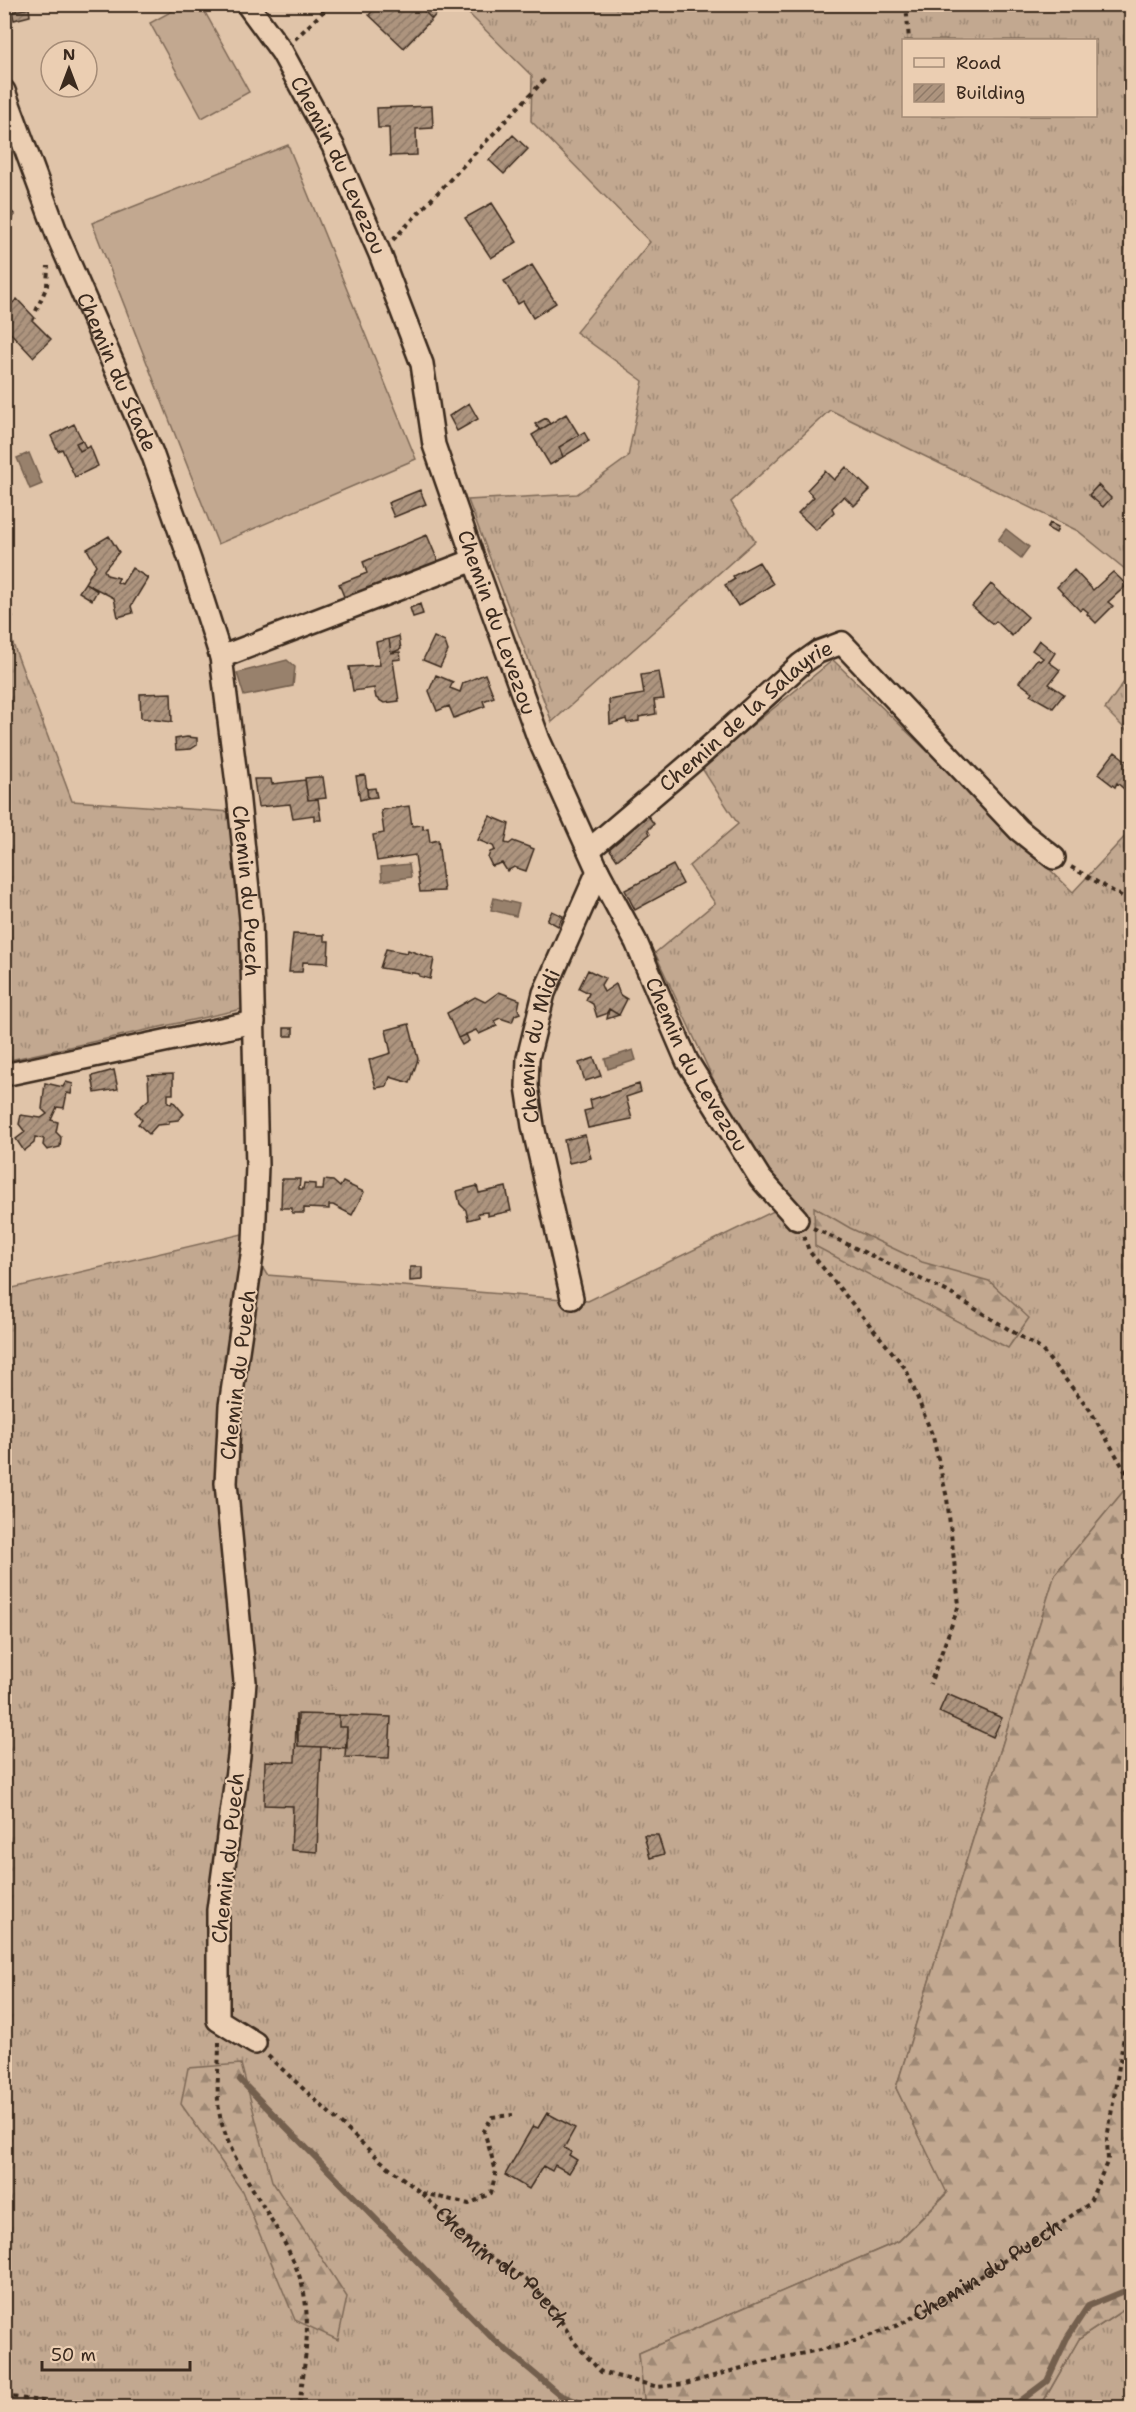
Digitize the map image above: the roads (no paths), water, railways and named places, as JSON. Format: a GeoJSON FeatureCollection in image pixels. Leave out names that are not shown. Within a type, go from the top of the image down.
{"type":"FeatureCollection","features":[{"type":"Feature","properties":{"kind":"street","name":"Chemin du Levezou"},"geometry":{"type":"LineString","coordinates":[[247,4],[282,52],[333,146],[380,254],[422,364],[434,445],[474,560],[539,740],[598,871],[636,942],[687,1061],[760,1178],[797,1219]]}},
{"type":"Feature","properties":{"kind":"street","name":"Chemin du Stade"},"geometry":{"type":"LineString","coordinates":[[4,90],[61,244],[152,453],[221,657]]}},
{"type":"Feature","properties":{"kind":"street"},"geometry":{"type":"LineString","coordinates":[[221,657],[474,560]]}},
{"type":"Feature","properties":{"kind":"street","name":"Chemin de la Salayrie"},"geometry":{"type":"LineString","coordinates":[[589,850],[705,751],[801,664],[818,652],[842,644],[1019,830],[1054,858]]}},
{"type":"Feature","properties":{"kind":"street","name":"Chemin du Puech"},"geometry":{"type":"LineString","coordinates":[[221,657],[251,919],[257,1166],[254,1242],[230,1406],[226,1483],[245,1682],[239,1756],[218,1910],[218,2020],[255,2043]]}},
{"type":"Feature","properties":{"kind":"street","name":"Chemin du Midi"},"geometry":{"type":"LineString","coordinates":[[572,1298],[533,1126],[527,1086],[528,1058],[544,993],[598,871]]}},
{"type":"Feature","properties":{"kind":"street"},"geometry":{"type":"LineString","coordinates":[[4,1075],[254,1022]]}},
{"type":"Feature","properties":{"kind":"waterway"},"geometry":{"type":"LineString","coordinates":[[240,2080],[491,2337],[560,2395],[594,2408]]}},
{"type":"Feature","properties":{"kind":"waterway"},"geometry":{"type":"LineString","coordinates":[[1011,2408],[1047,2381],[1067,2338],[1088,2306],[1132,2288]]}}]}
